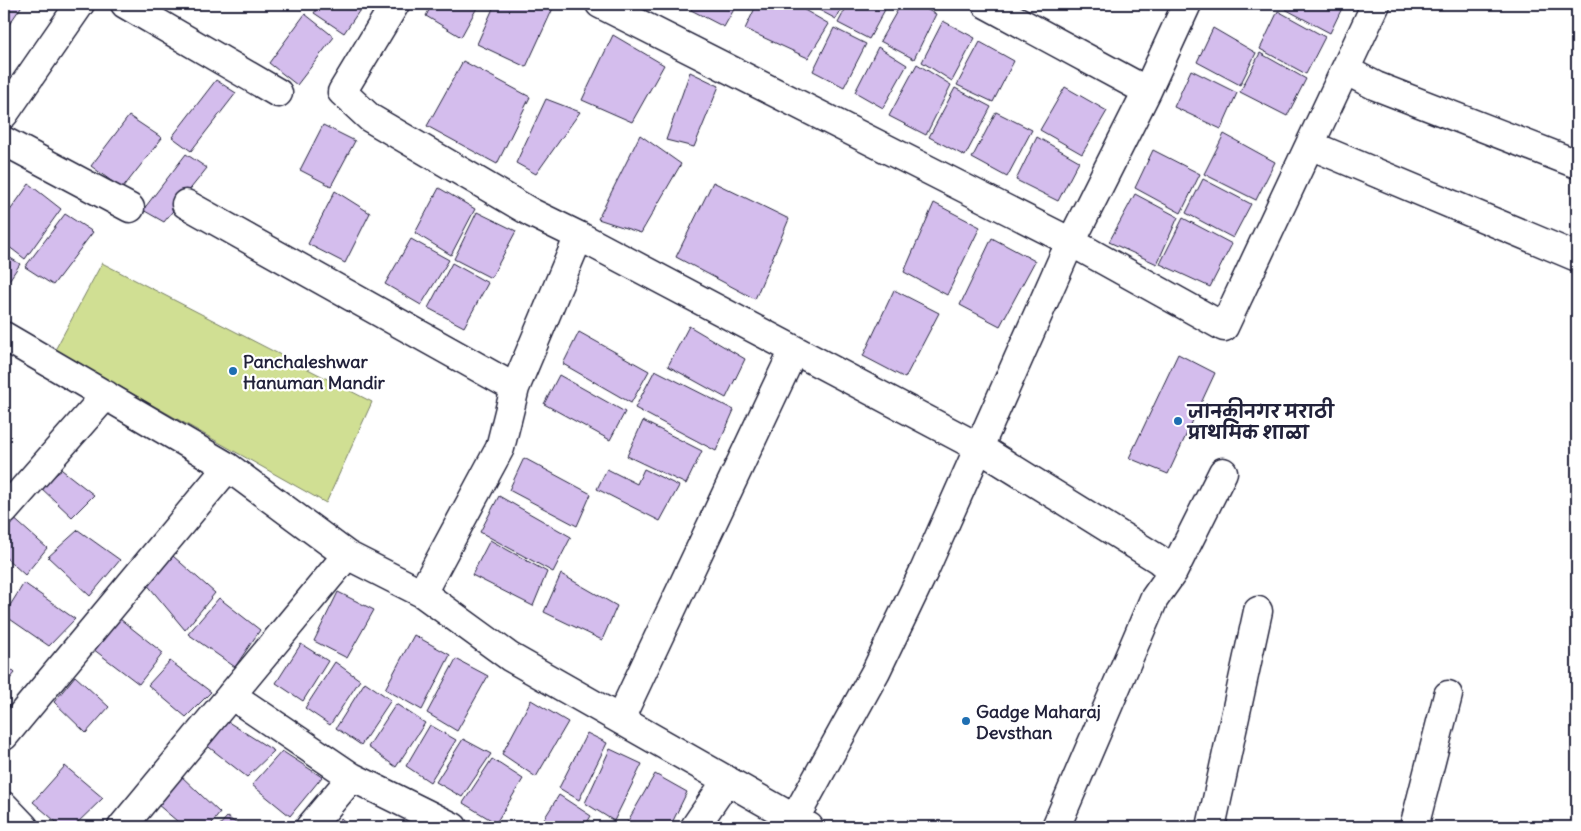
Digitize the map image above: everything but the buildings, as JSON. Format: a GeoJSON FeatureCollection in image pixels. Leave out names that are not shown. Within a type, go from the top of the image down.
{"type":"FeatureCollection","features":[{"type":"Feature","properties":{"kind":"street"},"geometry":{"type":"LineString","coordinates":[[4,114],[80,4]]}},
{"type":"Feature","properties":{"kind":"street"},"geometry":{"type":"LineString","coordinates":[[125,4],[278,92]]}},
{"type":"Feature","properties":{"kind":"street"},"geometry":{"type":"LineString","coordinates":[[395,4],[342,92],[370,118],[532,213],[978,447],[1158,560],[1173,572]]}},
{"type":"Feature","properties":{"kind":"street"},"geometry":{"type":"LineString","coordinates":[[600,4],[1071,242],[1224,327],[1376,4]]}},
{"type":"Feature","properties":{"kind":"street"},"geometry":{"type":"LineString","coordinates":[[986,4],[1147,91]]}},
{"type":"Feature","properties":{"kind":"street"},"geometry":{"type":"LineString","coordinates":[[4,336],[228,466],[347,555],[422,593],[510,657],[802,823],[924,571],[1071,242],[1147,91],[1187,4]]}},
{"type":"Feature","properties":{"kind":"street"},"geometry":{"type":"LineString","coordinates":[[1345,70],[1376,86],[1577,164]]}},
{"type":"Feature","properties":{"kind":"street"},"geometry":{"type":"LineString","coordinates":[[4,141],[130,208]]}},
{"type":"Feature","properties":{"kind":"street"},"geometry":{"type":"LineString","coordinates":[[1310,145],[1577,257]]}},
{"type":"Feature","properties":{"kind":"street"},"geometry":{"type":"LineString","coordinates":[[186,204],[515,388]]}},
{"type":"Feature","properties":{"kind":"street"},"geometry":{"type":"LineString","coordinates":[[422,593],[500,448],[515,388],[579,236]]}},
{"type":"Feature","properties":{"kind":"street"},"geometry":{"type":"LineString","coordinates":[[620,719],[794,350]]}},
{"type":"Feature","properties":{"kind":"street"},"geometry":{"type":"LineString","coordinates":[[4,511],[106,395]]}},
{"type":"Feature","properties":{"kind":"street"},"geometry":{"type":"LineString","coordinates":[[4,736],[228,466]]}},
{"type":"Feature","properties":{"kind":"street"},"geometry":{"type":"LineString","coordinates":[[1056,827],[1154,599],[1173,572],[1222,472]]}},
{"type":"Feature","properties":{"kind":"street"},"geometry":{"type":"LineString","coordinates":[[122,827],[347,555]]}},
{"type":"Feature","properties":{"kind":"street"},"geometry":{"type":"LineString","coordinates":[[1211,827],[1258,611]]}},
{"type":"Feature","properties":{"kind":"street"},"geometry":{"type":"LineString","coordinates":[[231,695],[352,777],[453,827]]}},
{"type":"Feature","properties":{"kind":"street"},"geometry":{"type":"LineString","coordinates":[[1414,827],[1448,696]]}},
{"type":"Feature","properties":{"kind":"street"},"geometry":{"type":"LineString","coordinates":[[310,827],[352,777]]}},
{"type":"Feature","properties":{"kind":"street"},"geometry":{"type":"LineString","coordinates":[[695,827],[727,780]]}},
{"type":"Feature","properties":{"kind":"street"},"geometry":{"type":"LineString","coordinates":[[4,806],[24,827]]}},
{"type":"Feature","properties":{"kind":"green space"},"geometry":{"type":"Polygon","coordinates":[[[102,263],[372,402],[326,503],[55,350],[102,263]]]}},
{"type":"Feature","properties":{"kind":"place","name":"Panchaleshwar Hanuman Mandir"},"geometry":{"type":"Point","coordinates":[233,371]}},
{"type":"Feature","properties":{"kind":"place","name":"जानकीनगर मराठी प्राथमिक शाळा"},"geometry":{"type":"Point","coordinates":[1178,421]}},
{"type":"Feature","properties":{"kind":"place","name":"Gadge Maharaj Devsthan"},"geometry":{"type":"Point","coordinates":[966,721]}}]}
